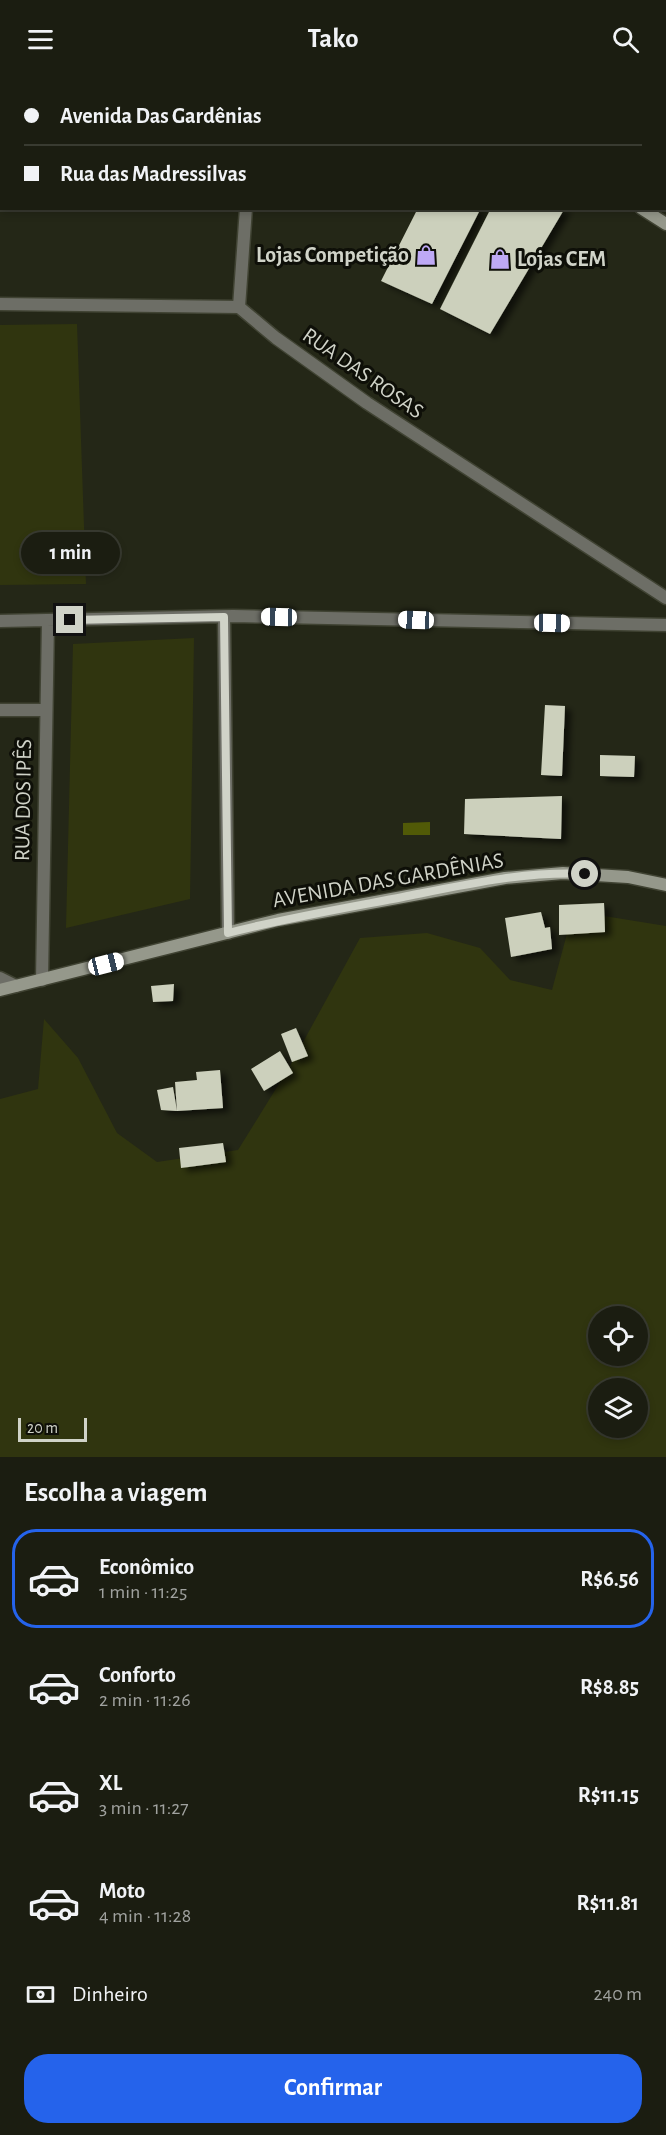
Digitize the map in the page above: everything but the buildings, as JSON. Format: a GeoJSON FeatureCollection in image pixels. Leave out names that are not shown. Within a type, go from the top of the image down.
{"type":"FeatureCollection","features":[{"type":"Feature","properties":{"kind":"main road"},"geometry":{"type":"LineString","coordinates":[[644,210],[666,224]]}},
{"type":"Feature","properties":{"kind":"main road","name":"AVENIDA DAS GARDÊNIAS"},"geometry":{"type":"LineString","coordinates":[[0,990],[278,920],[505,878],[563,873],[628,877],[666,885]]}},
{"type":"Feature","properties":{"kind":"street"},"geometry":{"type":"LineString","coordinates":[[0,304],[239,307],[246,210]]}},
{"type":"Feature","properties":{"kind":"street","name":"RUA DAS ROSAS"},"geometry":{"type":"LineString","coordinates":[[239,307],[276,338],[367,403],[666,598]]}},
{"type":"Feature","properties":{"kind":"street"},"geometry":{"type":"LineString","coordinates":[[224,617],[228,933]]}},
{"type":"Feature","properties":{"kind":"street"},"geometry":{"type":"LineString","coordinates":[[0,621],[224,617],[666,625]]}},
{"type":"Feature","properties":{"kind":"street","name":"RUA DOS IPÊS"},"geometry":{"type":"LineString","coordinates":[[42,980],[48,621]]}},
{"type":"Feature","properties":{"kind":"street"},"geometry":{"type":"LineString","coordinates":[[0,710],[46,710]]}},
{"type":"Feature","properties":{"kind":"street"},"geometry":{"type":"LineString","coordinates":[[0,978],[16,986]]}},
{"type":"Feature","properties":{"kind":"shaded area"},"geometry":{"type":"Polygon","coordinates":[[[77,324],[86,584],[0,585],[0,325],[77,324]]]}},
{"type":"Feature","properties":{"kind":"shaded area"},"geometry":{"type":"Polygon","coordinates":[[[194,638],[190,899],[66,928],[73,644],[194,638]]]}},
{"type":"Feature","properties":{"kind":"shaded area"},"geometry":{"type":"Polygon","coordinates":[[[430,822],[430,835],[403,835],[403,823],[430,822]]]}},
{"type":"Feature","properties":{"kind":"shaded area"},"geometry":{"type":"Polygon","coordinates":[[[573,911],[666,926],[666,1457],[0,1457],[0,1099],[38,1089],[44,1019],[78,1058],[117,1133],[157,1162],[238,1150],[290,1066],[360,938],[427,933],[480,948],[510,980],[552,990],[573,911]]]}},
{"type":"Feature","properties":{"kind":"place","name":"Lojas Competição"},"geometry":{"type":"Point","coordinates":[426,255]}},
{"type":"Feature","properties":{"kind":"place","name":"Lojas CEM"},"geometry":{"type":"Point","coordinates":[500,259]}},
{"type":"Feature","properties":{"kind":"route"},"geometry":{"type":"LineString","coordinates":[[70,620],[224,617],[228,933],[278,920],[505,878],[563,873],[585,874]]}}]}
